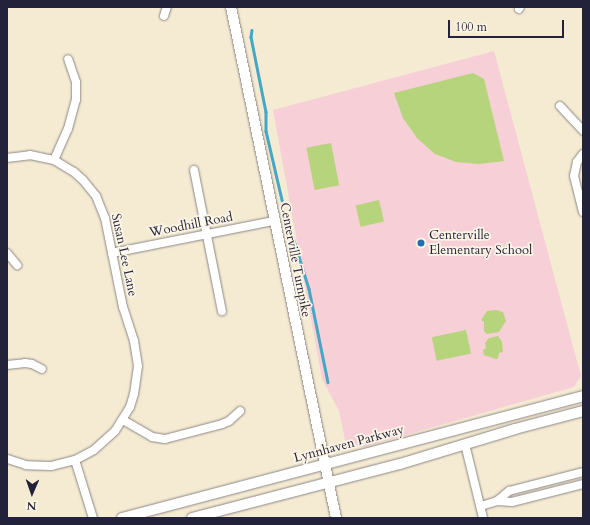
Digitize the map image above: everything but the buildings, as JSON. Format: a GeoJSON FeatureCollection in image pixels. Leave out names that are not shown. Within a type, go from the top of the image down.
{"type":"FeatureCollection","features":[{"type":"Feature","properties":{"kind":"main road","name":"Centerville Turnpike"},"geometry":{"type":"LineString","coordinates":[[231,7],[336,518]]}},
{"type":"Feature","properties":{"kind":"main road","name":"Lynnhaven Parkway"},"geometry":{"type":"LineString","coordinates":[[122,518],[583,396]]}},
{"type":"Feature","properties":{"kind":"main road"},"geometry":{"type":"LineString","coordinates":[[192,518],[400,464],[583,411]]}},
{"type":"Feature","properties":{"kind":"street"},"geometry":{"type":"LineString","coordinates":[[164,16],[167,7]]}},
{"type":"Feature","properties":{"kind":"street"},"geometry":{"type":"LineString","coordinates":[[54,160],[68,129],[76,100],[76,82],[68,59]]}},
{"type":"Feature","properties":{"kind":"street"},"geometry":{"type":"LineString","coordinates":[[560,106],[583,131]]}},
{"type":"Feature","properties":{"kind":"street"},"geometry":{"type":"LineString","coordinates":[[583,154],[577,162],[574,176],[583,212]]}},
{"type":"Feature","properties":{"kind":"street","name":"Susan Lee Lane"},"geometry":{"type":"LineString","coordinates":[[7,158],[30,155],[54,160],[74,172],[83,180],[96,196],[105,218],[123,308],[134,341],[138,366],[134,394],[123,420],[105,441],[94,450],[75,460],[61,464],[40,466],[7,459]]}},
{"type":"Feature","properties":{"kind":"street"},"geometry":{"type":"LineString","coordinates":[[194,170],[222,311]]}},
{"type":"Feature","properties":{"kind":"street","name":"Woodhill Road"},"geometry":{"type":"LineString","coordinates":[[112,253],[274,221]]}},
{"type":"Feature","properties":{"kind":"street"},"geometry":{"type":"LineString","coordinates":[[7,252],[17,265]]}},
{"type":"Feature","properties":{"kind":"street"},"geometry":{"type":"LineString","coordinates":[[7,365],[25,362],[42,369]]}},
{"type":"Feature","properties":{"kind":"street"},"geometry":{"type":"LineString","coordinates":[[123,420],[152,437],[165,439],[222,424],[229,421],[240,411]]}},
{"type":"Feature","properties":{"kind":"street"},"geometry":{"type":"LineString","coordinates":[[465,444],[484,518]]}},
{"type":"Feature","properties":{"kind":"street"},"geometry":{"type":"LineString","coordinates":[[75,460],[93,518]]}},
{"type":"Feature","properties":{"kind":"street"},"geometry":{"type":"LineString","coordinates":[[498,501],[509,491],[583,472]]}},
{"type":"Feature","properties":{"kind":"street"},"geometry":{"type":"LineString","coordinates":[[481,506],[498,501],[512,502],[583,484]]}},
{"type":"Feature","properties":{"kind":"shaded area","name":"Centerville Elementary School"},"geometry":{"type":"Polygon","coordinates":[[[494,51],[581,376],[574,387],[364,447],[356,446],[345,440],[339,411],[322,379],[273,110],[494,51]]]}},
{"type":"Feature","properties":{"kind":"green space"},"geometry":{"type":"Polygon","coordinates":[[[473,73],[484,79],[504,161],[479,164],[456,162],[435,154],[417,138],[403,118],[394,93],[473,73]]]}},
{"type":"Feature","properties":{"kind":"green space"},"geometry":{"type":"Polygon","coordinates":[[[331,143],[339,185],[315,190],[306,148],[331,143]]]}},
{"type":"Feature","properties":{"kind":"green space"},"geometry":{"type":"Polygon","coordinates":[[[379,200],[384,221],[361,227],[356,205],[379,200]]]}},
{"type":"Feature","properties":{"kind":"green space"},"geometry":{"type":"Polygon","coordinates":[[[496,310],[503,312],[506,321],[499,332],[487,334],[484,331],[484,322],[481,320],[487,311],[496,310]]]}},
{"type":"Feature","properties":{"kind":"green space"},"geometry":{"type":"Polygon","coordinates":[[[466,330],[471,353],[437,361],[432,337],[466,330]]]}},
{"type":"Feature","properties":{"kind":"green space"},"geometry":{"type":"Polygon","coordinates":[[[498,336],[502,342],[503,352],[499,353],[498,358],[496,359],[484,355],[483,350],[486,348],[485,343],[489,338],[498,336]]]}},
{"type":"Feature","properties":{"kind":"waterway"},"geometry":{"type":"LineString","coordinates":[[252,30],[251,37],[266,112],[266,131],[282,200]]}},
{"type":"Feature","properties":{"kind":"waterway"},"geometry":{"type":"LineString","coordinates":[[293,237],[309,289],[328,382]]}},
{"type":"Feature","properties":{"kind":"place","name":"Centerville Elementary School"},"geometry":{"type":"Point","coordinates":[421,243]}}]}
